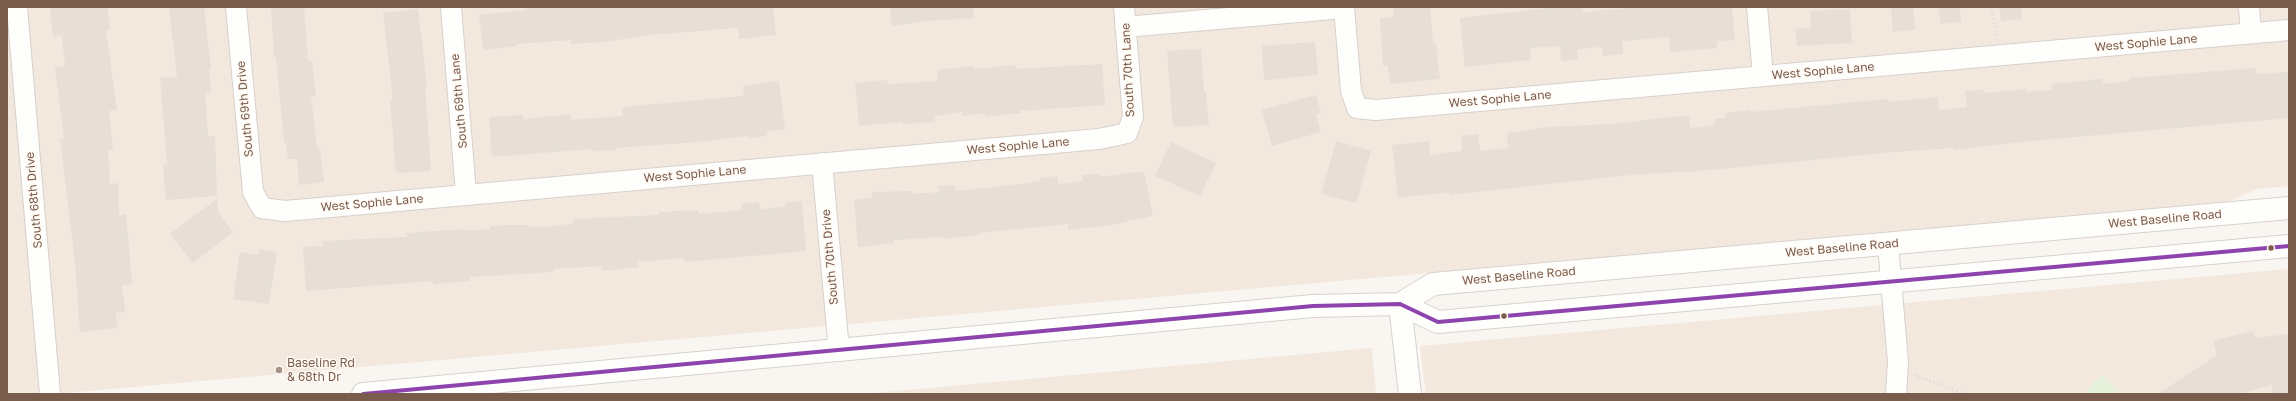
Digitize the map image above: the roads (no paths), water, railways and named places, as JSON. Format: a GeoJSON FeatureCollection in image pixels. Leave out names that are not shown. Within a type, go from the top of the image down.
{"type":"FeatureCollection","features":[{"type":"Feature","properties":{"kind":"main road","name":"West Baseline Road"},"geometry":{"type":"LineString","coordinates":[[1400,304],[1433,284],[1888,245],[2289,208]]}},
{"type":"Feature","properties":{"kind":"main road","name":"West Baseline Road"},"geometry":{"type":"LineString","coordinates":[[363,394],[1307,307],[1400,304],[1438,322],[2289,246]]}},
{"type":"Feature","properties":{"kind":"main road"},"geometry":{"type":"LineString","coordinates":[[1400,304],[1410,394]]}},
{"type":"Feature","properties":{"kind":"street","name":"South 68th Drive"},"geometry":{"type":"LineString","coordinates":[[17,7],[50,394]]}},
{"type":"Feature","properties":{"kind":"street","name":"South 69th Drive"},"geometry":{"type":"LineString","coordinates":[[236,7],[253,192],[262,208]]}},
{"type":"Feature","properties":{"kind":"street","name":"South 69th Lane"},"geometry":{"type":"LineString","coordinates":[[451,7],[466,194]]}},
{"type":"Feature","properties":{"kind":"street","name":"South 70th Lane"},"geometry":{"type":"LineString","coordinates":[[1124,7],[1133,117],[1127,133]]}},
{"type":"Feature","properties":{"kind":"street"},"geometry":{"type":"LineString","coordinates":[[1757,7],[1763,76]]}},
{"type":"Feature","properties":{"kind":"street"},"geometry":{"type":"LineString","coordinates":[[2249,7],[2251,33]]}},
{"type":"Feature","properties":{"kind":"street","name":"West Sophie Lane"},"geometry":{"type":"LineString","coordinates":[[1344,8],[1351,91],[1357,108],[1376,110],[2289,30]]}},
{"type":"Feature","properties":{"kind":"street"},"geometry":{"type":"LineString","coordinates":[[1125,28],[1344,8]]}},
{"type":"Feature","properties":{"kind":"street","name":"West Sophie Lane"},"geometry":{"type":"LineString","coordinates":[[262,208],[285,211],[822,162],[1099,139],[1127,133]]}},
{"type":"Feature","properties":{"kind":"street","name":"South 70th Drive"},"geometry":{"type":"LineString","coordinates":[[822,162],[839,351]]}},
{"type":"Feature","properties":{"kind":"street"},"geometry":{"type":"LineString","coordinates":[[1888,245],[1898,362],[1896,394]]}},
{"type":"Feature","properties":{"kind":"place","name":"Baseline Rd & 68th Dr"},"geometry":{"type":"Point","coordinates":[279,370]}}]}
